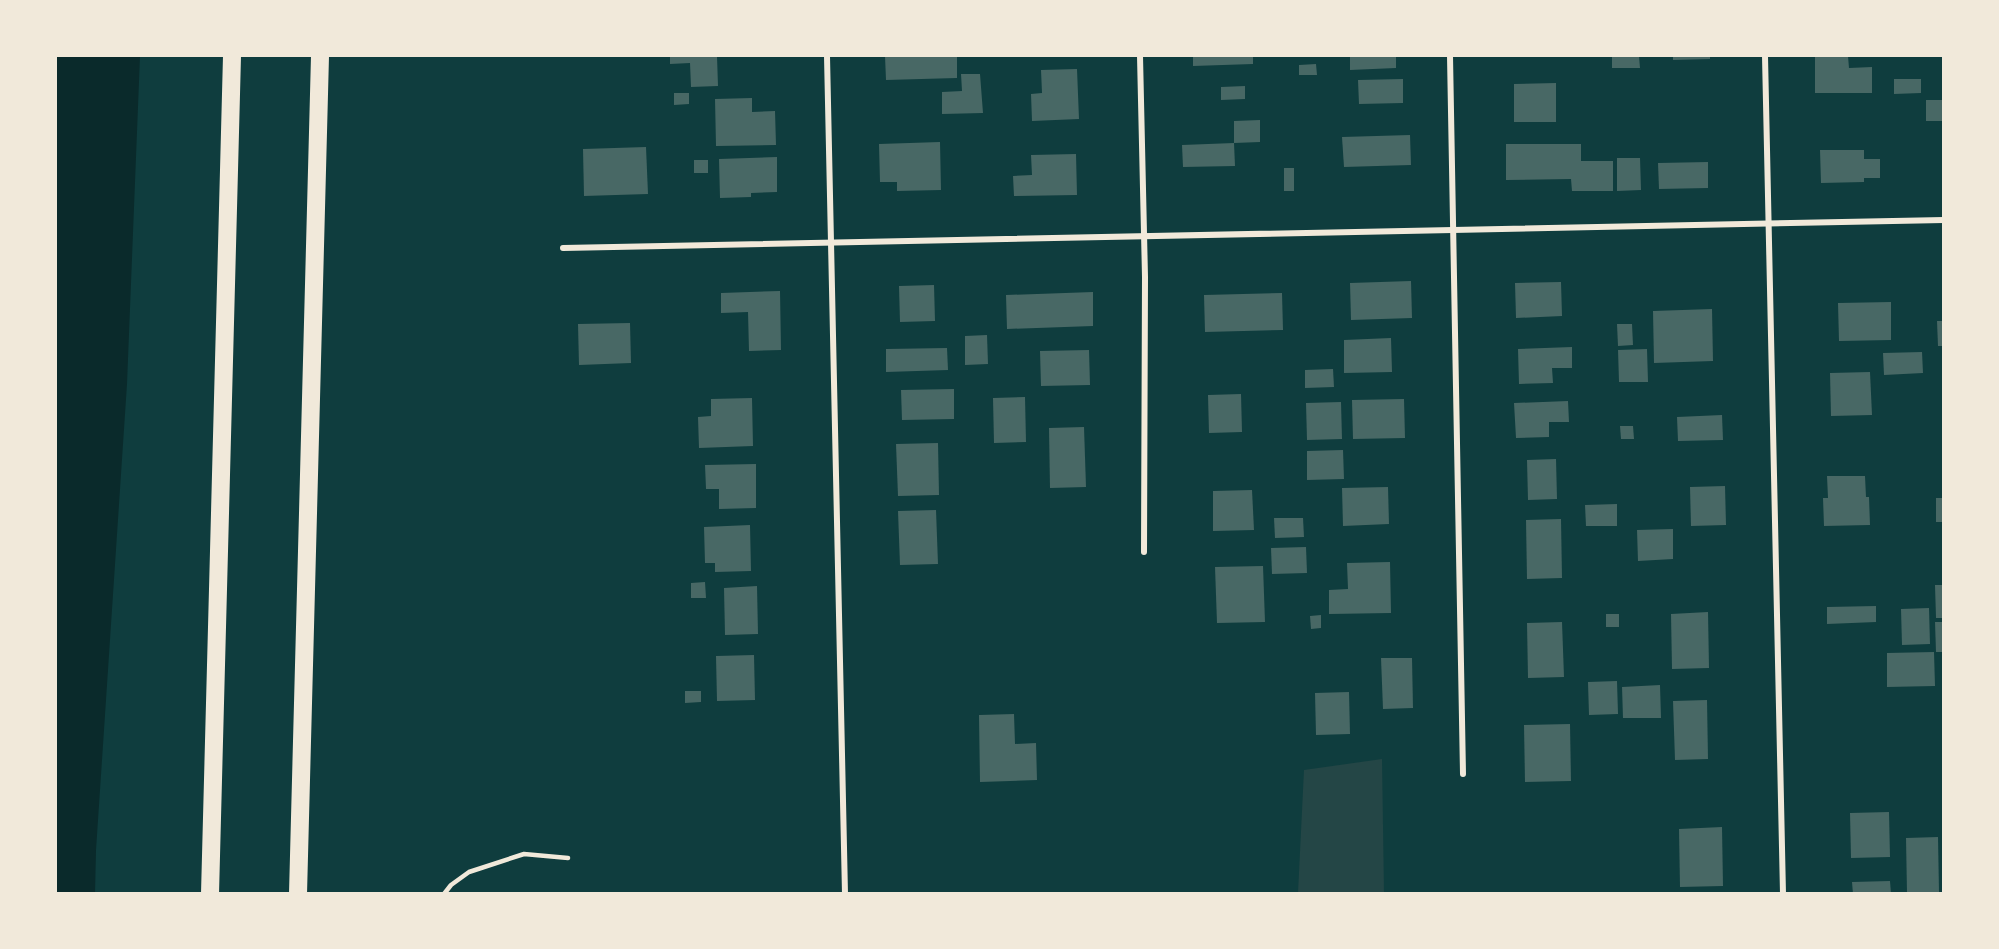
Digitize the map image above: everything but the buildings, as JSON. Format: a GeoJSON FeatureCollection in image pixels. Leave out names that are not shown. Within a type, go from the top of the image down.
{"type":"FeatureCollection","features":[{"type":"Feature","properties":{"kind":"highway"},"geometry":{"type":"LineString","coordinates":[[210,894],[232,56]]}},
{"type":"Feature","properties":{"kind":"highway"},"geometry":{"type":"LineString","coordinates":[[298,894],[320,56]]}},
{"type":"Feature","properties":{"kind":"street"},"geometry":{"type":"LineString","coordinates":[[827,56],[845,894]]}},
{"type":"Feature","properties":{"kind":"street"},"geometry":{"type":"LineString","coordinates":[[1140,56],[1144,236],[1144,552]]}},
{"type":"Feature","properties":{"kind":"street"},"geometry":{"type":"LineString","coordinates":[[1450,56],[1463,774]]}},
{"type":"Feature","properties":{"kind":"street"},"geometry":{"type":"LineString","coordinates":[[1765,56],[1783,894]]}},
{"type":"Feature","properties":{"kind":"street"},"geometry":{"type":"LineString","coordinates":[[563,248],[1944,220]]}},
{"type":"Feature","properties":{"kind":"lane"},"geometry":{"type":"LineString","coordinates":[[444,894],[451,885],[469,872],[524,854],[568,858]]}},
{"type":"Feature","properties":{"kind":"shaded area"},"geometry":{"type":"Polygon","coordinates":[[[56,56],[140,56],[127,384],[95,894],[56,893],[56,56]]]}},
{"type":"Feature","properties":{"kind":"shaded area"},"geometry":{"type":"Polygon","coordinates":[[[1382,759],[1384,893],[1298,893],[1304,770],[1382,759]]]}}]}
